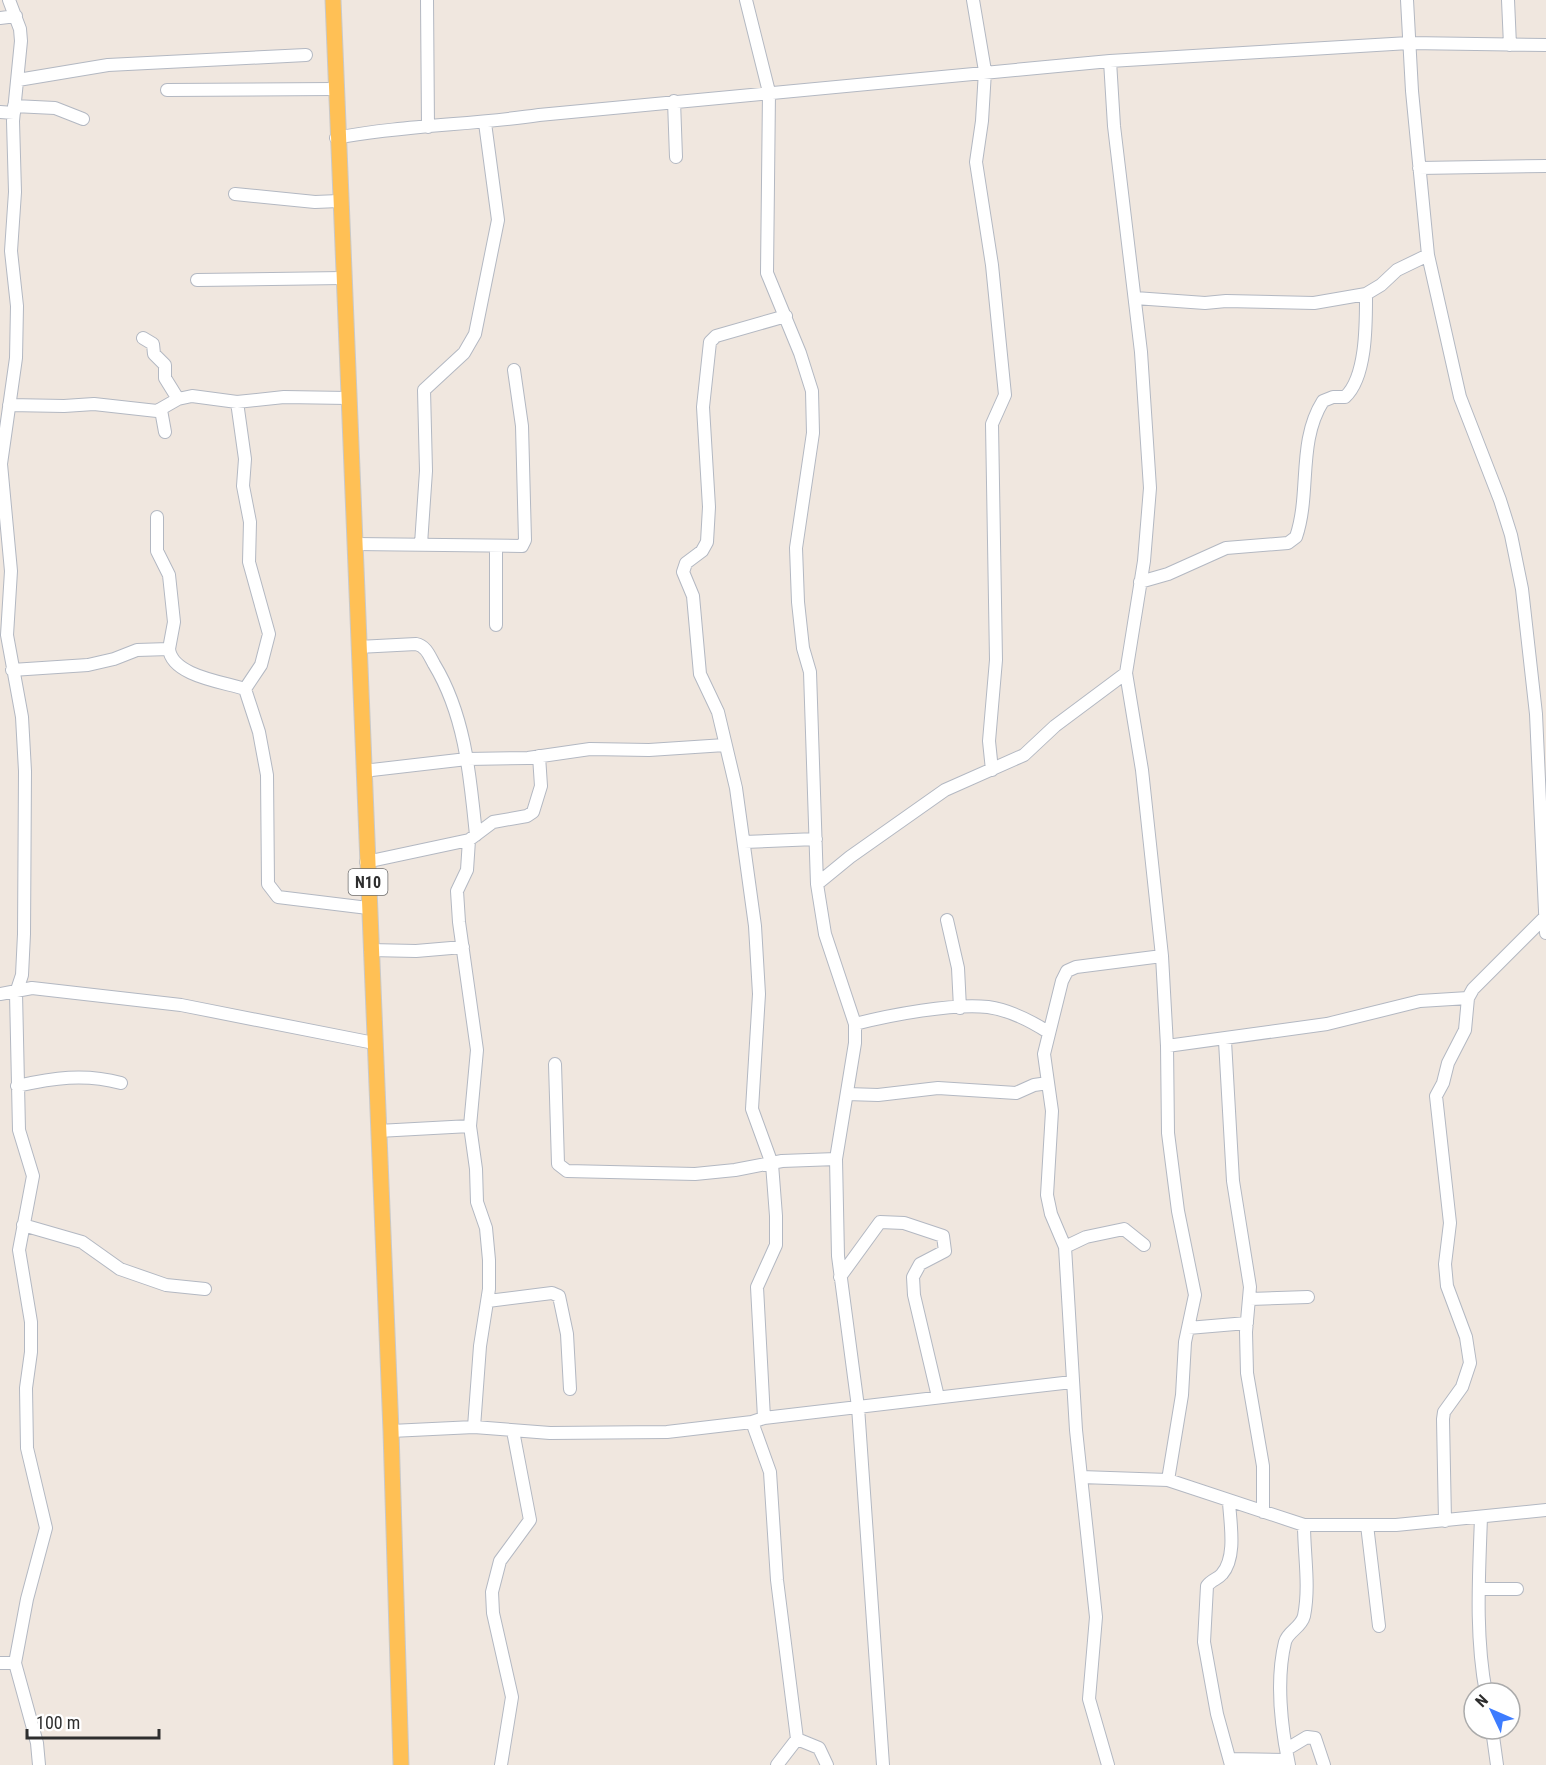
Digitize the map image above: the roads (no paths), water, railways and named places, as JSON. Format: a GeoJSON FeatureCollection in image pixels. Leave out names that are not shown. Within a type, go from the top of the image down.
{"type":"FeatureCollection","features":[{"type":"Feature","properties":{"kind":"main road","name":"N10"},"geometry":{"type":"LineString","coordinates":[[333,0],[336,138],[391,1431],[401,1765]]}},
{"type":"Feature","properties":{"kind":"street"},"geometry":{"type":"LineString","coordinates":[[9,0],[16,16],[21,41],[14,110],[11,251],[17,306],[16,364],[6,411],[1,464],[11,571],[7,635],[22,717],[25,781],[24,933],[22,975],[16,993],[19,1130],[33,1176],[23,1225],[20,1261],[31,1322],[26,1388],[27,1448],[45,1528],[27,1599],[15,1663],[37,1743],[39,1765]]}},
{"type":"Feature","properties":{"kind":"street"},"geometry":{"type":"LineString","coordinates":[[427,0],[428,127]]}},
{"type":"Feature","properties":{"kind":"street"},"geometry":{"type":"LineString","coordinates":[[746,0],[769,92],[766,265],[809,376],[812,391],[813,433],[796,548],[798,602],[803,648],[810,672],[817,884],[825,934],[855,1024],[855,1043],[836,1159],[840,1277],[858,1407],[883,1765]]}},
{"type":"Feature","properties":{"kind":"street"},"geometry":{"type":"LineString","coordinates":[[973,0],[985,71],[982,121],[976,162],[992,265],[1005,395],[992,424],[996,660],[988,741],[992,770]]}},
{"type":"Feature","properties":{"kind":"street"},"geometry":{"type":"LineString","coordinates":[[1407,0],[1419,168],[1428,255],[1457,386],[1505,517],[1522,589],[1537,726],[1546,933]]}},
{"type":"Feature","properties":{"kind":"street"},"geometry":{"type":"LineString","coordinates":[[1508,0],[1510,45]]}},
{"type":"Feature","properties":{"kind":"street"},"geometry":{"type":"LineString","coordinates":[[0,18],[16,16]]}},
{"type":"Feature","properties":{"kind":"street"},"geometry":{"type":"LineString","coordinates":[[336,138],[769,92],[1110,61],[1409,43],[1546,45]]}},
{"type":"Feature","properties":{"kind":"street"},"geometry":{"type":"LineString","coordinates":[[18,80],[108,65],[306,55]]}},
{"type":"Feature","properties":{"kind":"street"},"geometry":{"type":"LineString","coordinates":[[1110,61],[1114,126],[1127,223],[1131,284],[1136,298],[1150,488],[1144,561],[1126,673],[1142,770],[1162,956],[1167,1046],[1168,1133],[1178,1211],[1195,1295],[1188,1328],[1182,1395],[1168,1480]]}},
{"type":"Feature","properties":{"kind":"street"},"geometry":{"type":"LineString","coordinates":[[166,90],[335,89]]}},
{"type":"Feature","properties":{"kind":"street"},"geometry":{"type":"LineString","coordinates":[[674,102],[676,157]]}},
{"type":"Feature","properties":{"kind":"street"},"geometry":{"type":"LineString","coordinates":[[0,112],[55,108],[83,119]]}},
{"type":"Feature","properties":{"kind":"street"},"geometry":{"type":"LineString","coordinates":[[422,544],[426,471],[424,390],[464,353],[475,334],[498,220],[485,123]]}},
{"type":"Feature","properties":{"kind":"street"},"geometry":{"type":"LineString","coordinates":[[1419,168],[1546,166]]}},
{"type":"Feature","properties":{"kind":"street"},"geometry":{"type":"LineString","coordinates":[[235,194],[315,202],[339,201]]}},
{"type":"Feature","properties":{"kind":"street"},"geometry":{"type":"LineString","coordinates":[[0,227],[13,229]]}},
{"type":"Feature","properties":{"kind":"street"},"geometry":{"type":"LineString","coordinates":[[1136,298],[1205,303],[1226,301],[1314,303],[1366,294],[1381,285],[1397,270],[1428,255]]}},
{"type":"Feature","properties":{"kind":"street"},"geometry":{"type":"LineString","coordinates":[[196,280],[343,278]]}},
{"type":"Feature","properties":{"kind":"street"},"geometry":{"type":"LineString","coordinates":[[1140,582],[1168,574],[1226,548],[1282,544],[1296,537],[1306,453],[1311,432],[1323,401],[1333,397],[1345,397],[1353,386],[1364,344],[1366,294]]}},
{"type":"Feature","properties":{"kind":"street"},"geometry":{"type":"LineString","coordinates":[[777,1765],[797,1739],[777,1580],[770,1472],[758,1420],[756,1295],[761,1274],[776,1245],[772,1164],[752,1109],[759,994],[755,926],[736,789],[718,712],[700,674],[693,596],[683,572],[686,563],[702,551],[707,542],[709,507],[703,407],[710,342],[716,336],[786,316]]}},
{"type":"Feature","properties":{"kind":"street"},"geometry":{"type":"LineString","coordinates":[[143,338],[153,344],[154,354],[165,364],[165,378],[178,399]]}},
{"type":"Feature","properties":{"kind":"street"},"geometry":{"type":"LineString","coordinates":[[355,544],[522,546],[525,540],[522,426],[514,370]]}},
{"type":"Feature","properties":{"kind":"street"},"geometry":{"type":"LineString","coordinates":[[6,411],[94,404],[123,405],[145,411],[161,410],[178,399],[197,396],[237,402],[284,397],[348,398]]}},
{"type":"Feature","properties":{"kind":"street"},"geometry":{"type":"LineString","coordinates":[[237,402],[245,459],[243,486],[250,522],[249,562],[269,634],[261,665],[245,689]]}},
{"type":"Feature","properties":{"kind":"street"},"geometry":{"type":"LineString","coordinates":[[161,410],[165,432]]}},
{"type":"Feature","properties":{"kind":"street"},"geometry":{"type":"LineString","coordinates":[[157,517],[157,551],[169,575],[174,622],[169,650],[172,660],[185,670],[245,689]]}},
{"type":"Feature","properties":{"kind":"street"},"geometry":{"type":"LineString","coordinates":[[496,546],[496,625]]}},
{"type":"Feature","properties":{"kind":"street"},"geometry":{"type":"LineString","coordinates":[[358,647],[416,644],[424,648],[452,696],[467,759],[472,837],[467,870],[457,891],[477,1050],[470,1126],[476,1169],[477,1202],[486,1228],[489,1260],[488,1301],[480,1346],[474,1427]]}},
{"type":"Feature","properties":{"kind":"street"},"geometry":{"type":"LineString","coordinates":[[12,670],[88,664],[114,659],[137,650],[169,650]]}},
{"type":"Feature","properties":{"kind":"street"},"geometry":{"type":"LineString","coordinates":[[817,884],[850,857],[945,790],[1024,755],[1055,726],[1126,673]]}},
{"type":"Feature","properties":{"kind":"street"},"geometry":{"type":"LineString","coordinates":[[245,689],[260,732],[267,775],[267,867],[271,891],[278,897],[289,899],[368,908]]}},
{"type":"Feature","properties":{"kind":"street"},"geometry":{"type":"LineString","coordinates":[[363,771],[467,759],[539,756],[590,749],[649,750],[725,745]]}},
{"type":"Feature","properties":{"kind":"street"},"geometry":{"type":"LineString","coordinates":[[366,862],[472,837],[493,822],[526,816],[533,812],[541,786],[539,756]]}},
{"type":"Feature","properties":{"kind":"street"},"geometry":{"type":"LineString","coordinates":[[744,842],[816,839]]}},
{"type":"Feature","properties":{"kind":"street"},"geometry":{"type":"LineString","coordinates":[[1445,1521],[1444,1412],[1462,1387],[1470,1363],[1466,1337],[1447,1286],[1445,1264],[1450,1223],[1446,1176],[1435,1103],[1448,1063],[1465,1030],[1468,998],[1480,981],[1545,917]]}},
{"type":"Feature","properties":{"kind":"street"},"geometry":{"type":"LineString","coordinates":[[947,920],[958,968],[960,1008]]}},
{"type":"Feature","properties":{"kind":"street"},"geometry":{"type":"LineString","coordinates":[[370,950],[427,950],[463,947]]}},
{"type":"Feature","properties":{"kind":"street"},"geometry":{"type":"LineString","coordinates":[[1108,1765],[1089,1699],[1096,1617],[1072,1382],[1065,1248],[1048,1201],[1052,1111],[1044,1054],[1048,1032],[1067,971],[1076,967],[1162,956]]}},
{"type":"Feature","properties":{"kind":"street"},"geometry":{"type":"LineString","coordinates":[[0,994],[16,993],[32,988],[111,999],[181,1005],[375,1043]]}},
{"type":"Feature","properties":{"kind":"street"},"geometry":{"type":"LineString","coordinates":[[1167,1046],[1225,1041],[1328,1024],[1420,1001],[1468,998]]}},
{"type":"Feature","properties":{"kind":"street"},"geometry":{"type":"LineString","coordinates":[[855,1024],[913,1012],[990,1008],[1033,1023],[1048,1032]]}},
{"type":"Feature","properties":{"kind":"street"},"geometry":{"type":"LineString","coordinates":[[1225,1041],[1233,1181],[1250,1275],[1247,1373],[1263,1466],[1263,1512]]}},
{"type":"Feature","properties":{"kind":"street"},"geometry":{"type":"LineString","coordinates":[[555,1064],[557,1156],[562,1169],[633,1171],[652,1175],[695,1174],[782,1161],[836,1159]]}},
{"type":"Feature","properties":{"kind":"street"},"geometry":{"type":"LineString","coordinates":[[17,1086],[61,1076],[102,1078],[121,1083]]}},
{"type":"Feature","properties":{"kind":"street"},"geometry":{"type":"LineString","coordinates":[[847,1094],[878,1095],[938,1088],[1016,1093],[1034,1085],[1048,1083]]}},
{"type":"Feature","properties":{"kind":"street"},"geometry":{"type":"LineString","coordinates":[[378,1131],[470,1126]]}},
{"type":"Feature","properties":{"kind":"street"},"geometry":{"type":"LineString","coordinates":[[840,1277],[880,1222],[904,1223],[942,1236],[945,1251],[920,1264],[913,1277],[914,1295],[938,1397]]}},
{"type":"Feature","properties":{"kind":"street"},"geometry":{"type":"LineString","coordinates":[[23,1225],[82,1242],[120,1269],[166,1285],[205,1289]]}},
{"type":"Feature","properties":{"kind":"street"},"geometry":{"type":"LineString","coordinates":[[1065,1248],[1086,1237],[1124,1228],[1144,1245]]}},
{"type":"Feature","properties":{"kind":"street"},"geometry":{"type":"LineString","coordinates":[[488,1301],[552,1293],[559,1296],[567,1334],[570,1389]]}},
{"type":"Feature","properties":{"kind":"street"},"geometry":{"type":"LineString","coordinates":[[1250,1299],[1308,1297]]}},
{"type":"Feature","properties":{"kind":"street"},"geometry":{"type":"LineString","coordinates":[[1188,1328],[1247,1323]]}},
{"type":"Feature","properties":{"kind":"street"},"geometry":{"type":"LineString","coordinates":[[391,1431],[474,1427],[513,1431],[667,1432],[1072,1382]]}},
{"type":"Feature","properties":{"kind":"street"},"geometry":{"type":"LineString","coordinates":[[501,1765],[512,1697],[493,1613],[492,1592],[500,1561],[530,1520],[513,1431]]}},
{"type":"Feature","properties":{"kind":"street"},"geometry":{"type":"LineString","coordinates":[[1081,1477],[1168,1480],[1304,1525],[1445,1521],[1546,1510]]}},
{"type":"Feature","properties":{"kind":"street"},"geometry":{"type":"LineString","coordinates":[[1229,1502],[1231,1536],[1227,1564],[1223,1572],[1207,1586],[1204,1642],[1217,1714],[1231,1762],[1288,1758],[1307,1737],[1315,1738],[1323,1765]]}},
{"type":"Feature","properties":{"kind":"street"},"geometry":{"type":"LineString","coordinates":[[1481,1517],[1479,1648],[1484,1681]]}},
{"type":"Feature","properties":{"kind":"street"},"geometry":{"type":"LineString","coordinates":[[1288,1758],[1282,1697],[1283,1673],[1286,1642],[1303,1619],[1307,1592],[1304,1525]]}},
{"type":"Feature","properties":{"kind":"street"},"geometry":{"type":"LineString","coordinates":[[1367,1525],[1379,1626]]}},
{"type":"Feature","properties":{"kind":"street"},"geometry":{"type":"LineString","coordinates":[[1479,1589],[1518,1589]]}},
{"type":"Feature","properties":{"kind":"street"},"geometry":{"type":"LineString","coordinates":[[0,1663],[15,1663]]}},
{"type":"Feature","properties":{"kind":"street"},"geometry":{"type":"LineString","coordinates":[[797,1739],[819,1748],[827,1765]]}},
{"type":"Feature","properties":{"kind":"street"},"geometry":{"type":"LineString","coordinates":[[1494,1741],[1497,1765]]}}]}
